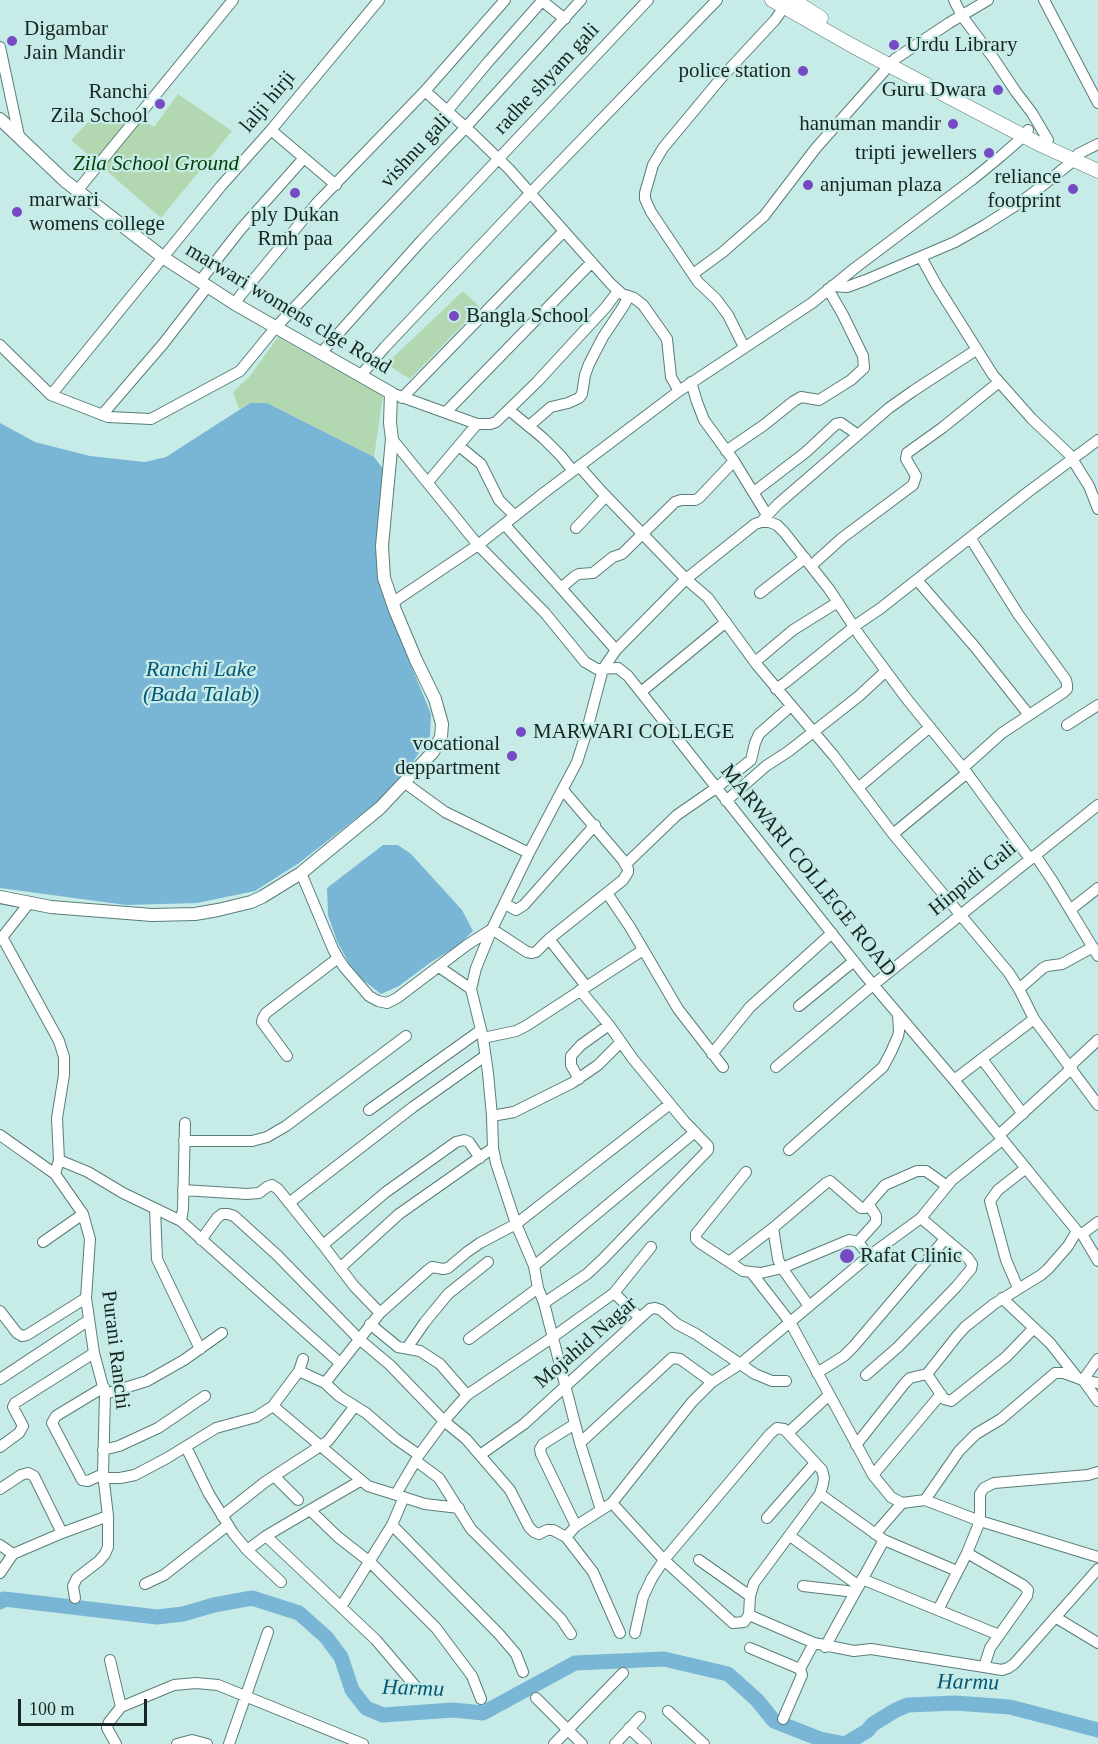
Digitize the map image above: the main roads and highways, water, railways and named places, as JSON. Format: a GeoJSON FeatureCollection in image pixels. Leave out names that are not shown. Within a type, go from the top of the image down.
{"type":"FeatureCollection","features":[{"type":"Feature","properties":{"kind":"main road"},"geometry":{"type":"LineString","coordinates":[[772,0],[789,3],[841,30],[893,62],[1076,158],[1098,162]]}},
{"type":"Feature","properties":{"kind":"main road"},"geometry":{"type":"LineString","coordinates":[[1026,133],[1048,140],[1098,171]]}},
{"type":"Feature","properties":{"kind":"water","name":"Ranchi Lake (Bada Talab)"},"geometry":{"type":"Polygon","coordinates":[[[250,403],[267,403],[374,457],[384,470],[376,545],[378,581],[431,714],[430,736],[413,762],[382,798],[299,863],[255,891],[197,903],[126,905],[0,888],[0,423],[35,442],[90,456],[145,462],[166,457],[250,403]]]}},
{"type":"Feature","properties":{"kind":"water"},"geometry":{"type":"Polygon","coordinates":[[[383,845],[398,845],[411,854],[462,910],[473,931],[459,945],[399,986],[381,994],[354,973],[337,941],[328,915],[327,888],[383,845]]]}},
{"type":"Feature","properties":{"kind":"waterway","name":"Harmu"},"geometry":{"type":"LineString","coordinates":[[0,1602],[4,1599],[157,1617],[183,1614],[252,1598],[299,1613],[326,1637],[341,1657],[352,1690],[366,1708],[383,1715],[453,1710],[483,1713],[575,1663],[664,1659],[728,1674],[757,1700],[774,1721],[820,1739],[845,1744]]}},
{"type":"Feature","properties":{"kind":"waterway","name":"Harmu"},"geometry":{"type":"LineString","coordinates":[[845,1744],[867,1731],[873,1724],[908,1705],[955,1703],[1010,1707],[1098,1730]]}},
{"type":"Feature","properties":{"kind":"place","name":"Digambar Jain Mandir"},"geometry":{"type":"Point","coordinates":[12,41]}},
{"type":"Feature","properties":{"kind":"place","name":"Urdu Library"},"geometry":{"type":"Point","coordinates":[894,45]}},
{"type":"Feature","properties":{"kind":"place","name":"police station"},"geometry":{"type":"Point","coordinates":[803,71]}},
{"type":"Feature","properties":{"kind":"place","name":"Guru Dwara"},"geometry":{"type":"Point","coordinates":[998,90]}},
{"type":"Feature","properties":{"kind":"place","name":"Ranchi Zila School"},"geometry":{"type":"Point","coordinates":[160,104]}},
{"type":"Feature","properties":{"kind":"place","name":"hanuman mandir"},"geometry":{"type":"Point","coordinates":[953,124]}},
{"type":"Feature","properties":{"kind":"place","name":"tripti jewellers"},"geometry":{"type":"Point","coordinates":[989,153]}},
{"type":"Feature","properties":{"kind":"place","name":"anjuman plaza"},"geometry":{"type":"Point","coordinates":[808,185]}},
{"type":"Feature","properties":{"kind":"place","name":"reliance footprint"},"geometry":{"type":"Point","coordinates":[1073,189]}},
{"type":"Feature","properties":{"kind":"place","name":"ply Dukan Rmh paa"},"geometry":{"type":"Point","coordinates":[295,193]}},
{"type":"Feature","properties":{"kind":"place","name":"marwari womens college"},"geometry":{"type":"Point","coordinates":[17,212]}},
{"type":"Feature","properties":{"kind":"place","name":"Bangla School"},"geometry":{"type":"Point","coordinates":[454,316]}},
{"type":"Feature","properties":{"kind":"place","name":"MARWARI COLLEGE"},"geometry":{"type":"Point","coordinates":[521,732]}},
{"type":"Feature","properties":{"kind":"place","name":"vocational deppartment"},"geometry":{"type":"Point","coordinates":[512,756]}},
{"type":"Feature","properties":{"kind":"place","name":"Rafat Clinic"},"geometry":{"type":"Point","coordinates":[847,1256]}},
{"type":"Feature","properties":{"kind":"park label","name":"Zila School Ground"},"geometry":{"type":"Point","coordinates":[156,164]}}]}
